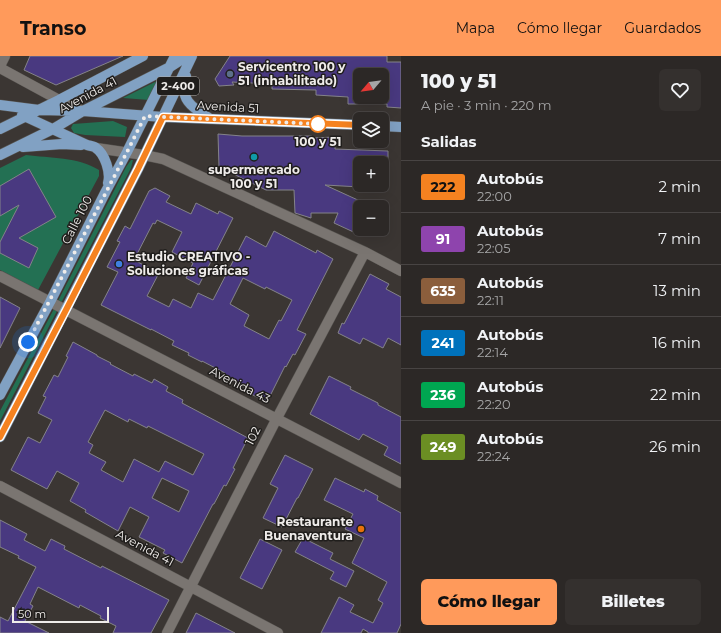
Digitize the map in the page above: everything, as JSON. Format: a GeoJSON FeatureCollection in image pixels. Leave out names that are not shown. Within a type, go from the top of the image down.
{"type":"FeatureCollection","features":[{"type":"Feature","properties":{"kind":"main road","name":"Avenida 41"},"geometry":{"type":"LineString","coordinates":[[0,129],[143,56]]}},
{"type":"Feature","properties":{"kind":"main road","name":"Calle 100"},"geometry":{"type":"LineString","coordinates":[[0,395],[50,302],[175,56]]}},
{"type":"Feature","properties":{"kind":"main road","name":"Avenida 41"},"geometry":{"type":"LineString","coordinates":[[4,152],[53,129],[83,111],[170,67],[188,56]]}},
{"type":"Feature","properties":{"kind":"main road","name":"2-400"},"geometry":{"type":"LineString","coordinates":[[163,117],[193,56]]}},
{"type":"Feature","properties":{"kind":"main road"},"geometry":{"type":"LineString","coordinates":[[193,56],[184,83],[184,94],[189,104],[196,111],[209,118]]}},
{"type":"Feature","properties":{"kind":"main road","name":"Avenida 51"},"geometry":{"type":"LineString","coordinates":[[0,105],[39,110],[83,111],[145,116],[353,125]]}},
{"type":"Feature","properties":{"kind":"main road"},"geometry":{"type":"LineString","coordinates":[[0,109],[25,116],[92,146],[103,156],[109,172],[110,179],[106,191]]}},
{"type":"Feature","properties":{"kind":"main road"},"geometry":{"type":"LineString","coordinates":[[0,437],[138,169],[163,117]]}},
{"type":"Feature","properties":{"kind":"main road"},"geometry":{"type":"LineString","coordinates":[[389,126],[401,127]]}},
{"type":"Feature","properties":{"kind":"main road"},"geometry":{"type":"LineString","coordinates":[[4,152],[23,147],[44,145],[62,144],[92,146]]}},
{"type":"Feature","properties":{"kind":"street"},"geometry":{"type":"LineString","coordinates":[[5,56],[0,67],[59,100],[83,111]]}},
{"type":"Feature","properties":{"kind":"street"},"geometry":{"type":"LineString","coordinates":[[92,146],[163,159],[365,252],[401,271]]}},
{"type":"Feature","properties":{"kind":"street","name":"102"},"geometry":{"type":"LineString","coordinates":[[167,633],[277,418],[365,252]]}},
{"type":"Feature","properties":{"kind":"street"},"geometry":{"type":"LineString","coordinates":[[0,276],[50,302]]}},
{"type":"Feature","properties":{"kind":"street","name":"Avenida 43"},"geometry":{"type":"LineString","coordinates":[[50,302],[401,483]]}},
{"type":"Feature","properties":{"kind":"street","name":"Avenida 41"},"geometry":{"type":"LineString","coordinates":[[0,486],[278,633]]}},
{"type":"Feature","properties":{"kind":"green space"},"geometry":{"type":"Polygon","coordinates":[[[159,80],[149,100],[123,98],[159,80]]]}},
{"type":"Feature","properties":{"kind":"green space"},"geometry":{"type":"Polygon","coordinates":[[[113,121],[127,127],[125,137],[85,135],[74,133],[71,128],[73,124],[113,121]]]}},
{"type":"Feature","properties":{"kind":"green space"},"geometry":{"type":"Polygon","coordinates":[[[26,155],[73,160],[99,170],[99,176],[38,290],[0,270],[0,168],[26,155]]]}},
{"type":"Feature","properties":{"kind":"green space"},"geometry":{"type":"Polygon","coordinates":[[[131,160],[133,160],[131,168],[0,421],[0,411],[131,160]]]}},
{"type":"Feature","properties":{"kind":"building"},"geometry":{"type":"Polygon","coordinates":[[[30,56],[123,56],[56,85],[24,70],[30,56]]]}},
{"type":"Feature","properties":{"kind":"building"},"geometry":{"type":"Polygon","coordinates":[[[230,56],[387,56],[387,62],[401,62],[401,108],[387,107],[387,104],[389,104],[389,68],[353,68],[353,104],[348,104],[348,97],[316,95],[316,90],[272,89],[272,84],[232,82],[234,85],[219,86],[215,79],[230,56]]]}},
{"type":"Feature","properties":{"kind":"building"},"geometry":{"type":"Polygon","coordinates":[[[218,134],[242,136],[312,136],[312,138],[335,137],[335,149],[388,151],[388,156],[353,156],[353,187],[325,185],[358,200],[353,200],[353,232],[334,223],[338,213],[311,213],[311,218],[295,213],[294,190],[266,190],[219,167],[218,134]]]}},
{"type":"Feature","properties":{"kind":"building"},"geometry":{"type":"Polygon","coordinates":[[[29,169],[56,217],[19,238],[38,248],[29,268],[0,253],[0,242],[19,205],[0,216],[0,186],[29,169]]]}},
{"type":"Feature","properties":{"kind":"building"},"geometry":{"type":"Polygon","coordinates":[[[155,188],[170,196],[166,202],[191,214],[196,203],[218,214],[219,211],[233,218],[199,285],[186,278],[193,263],[172,252],[182,232],[157,220],[155,224],[153,223],[134,260],[159,273],[147,296],[169,307],[173,299],[191,308],[198,293],[213,300],[246,236],[266,247],[274,231],[316,253],[317,250],[333,259],[297,330],[306,334],[295,355],[293,354],[286,367],[285,366],[267,402],[245,391],[246,388],[223,376],[225,373],[188,355],[189,353],[172,345],[174,341],[101,305],[118,272],[107,267],[120,242],[117,241],[125,226],[130,229],[149,191],[155,188]],[[243,278],[230,304],[249,315],[244,326],[269,339],[292,300],[266,287],[265,289],[243,278]]]}},
{"type":"Feature","properties":{"kind":"building"},"geometry":{"type":"Polygon","coordinates":[[[370,274],[389,284],[386,289],[401,297],[401,345],[388,338],[383,348],[363,338],[360,344],[338,333],[342,323],[344,324],[370,274]]]}},
{"type":"Feature","properties":{"kind":"building"},"geometry":{"type":"Polygon","coordinates":[[[0,297],[20,308],[0,348],[0,297]]]}},
{"type":"Feature","properties":{"kind":"building"},"geometry":{"type":"Polygon","coordinates":[[[73,342],[133,376],[134,374],[152,383],[154,379],[168,387],[166,391],[183,400],[182,403],[248,438],[233,468],[235,469],[226,486],[224,485],[213,504],[182,563],[163,553],[165,550],[139,537],[149,517],[130,507],[118,531],[85,512],[86,510],[70,501],[79,483],[57,471],[47,489],[11,470],[28,437],[40,443],[52,420],[38,413],[46,397],[43,396],[54,375],[58,377],[68,357],[66,356],[73,342]],[[105,410],[88,442],[93,445],[89,453],[106,462],[101,470],[123,482],[134,459],[159,472],[165,461],[193,475],[204,454],[148,426],[147,428],[129,419],[128,422],[105,410]],[[162,478],[152,498],[179,512],[189,491],[162,478]]]}},
{"type":"Feature","properties":{"kind":"building"},"geometry":{"type":"Polygon","coordinates":[[[329,376],[351,387],[350,389],[378,403],[378,405],[401,417],[401,464],[384,455],[388,447],[363,434],[359,440],[310,414],[329,376]]]}},
{"type":"Feature","properties":{"kind":"building"},"geometry":{"type":"Polygon","coordinates":[[[285,455],[313,469],[282,527],[263,518],[278,488],[270,484],[285,455]]]}},
{"type":"Feature","properties":{"kind":"building"},"geometry":{"type":"Polygon","coordinates":[[[335,478],[364,492],[365,489],[378,496],[377,500],[401,513],[401,624],[397,633],[368,633],[363,629],[361,633],[321,633],[339,597],[354,605],[350,612],[373,623],[383,603],[378,600],[387,582],[352,563],[364,538],[345,529],[353,514],[324,500],[335,478]]]}},
{"type":"Feature","properties":{"kind":"building"},"geometry":{"type":"Polygon","coordinates":[[[0,520],[27,534],[24,540],[45,551],[51,539],[65,546],[64,549],[101,568],[102,566],[169,600],[151,633],[113,633],[116,626],[100,618],[101,616],[80,605],[79,608],[38,587],[30,604],[33,606],[25,621],[49,633],[0,633],[0,617],[8,621],[36,567],[18,558],[19,556],[0,547],[0,520]]]}},
{"type":"Feature","properties":{"kind":"building"},"geometry":{"type":"Polygon","coordinates":[[[303,538],[333,553],[330,559],[354,571],[346,587],[330,579],[334,572],[295,552],[303,538]]]}},
{"type":"Feature","properties":{"kind":"building"},"geometry":{"type":"Polygon","coordinates":[[[260,539],[282,550],[262,589],[240,578],[260,539]]]}},
{"type":"Feature","properties":{"kind":"building"},"geometry":{"type":"Polygon","coordinates":[[[196,613],[235,633],[186,633],[196,613]]]}},
{"type":"Feature","properties":{"kind":"bus line","name":"222"},"geometry":{"type":"LineString","coordinates":[[0,437],[138,169],[163,117],[353,125]]}},
{"type":"Feature","properties":{"kind":"place","name":"Servicentro 100 y 51 (inhabilitado)"},"geometry":{"type":"Point","coordinates":[230,74]}},
{"type":"Feature","properties":{"kind":"place","name":"100 y 51"},"geometry":{"type":"Point","coordinates":[318,124]}},
{"type":"Feature","properties":{"kind":"place","name":"supermercado 100 y 51"},"geometry":{"type":"Point","coordinates":[254,157]}},
{"type":"Feature","properties":{"kind":"place","name":"Estudio CREATIVO - Soluciones gráficas"},"geometry":{"type":"Point","coordinates":[119,264]}},
{"type":"Feature","properties":{"kind":"place","name":"Restaurante Buenaventura"},"geometry":{"type":"Point","coordinates":[361,529]}},
{"type":"Feature","properties":{"kind":"route"},"geometry":{"type":"LineString","coordinates":[[28,342],[145,116],[318,124]]}}]}
